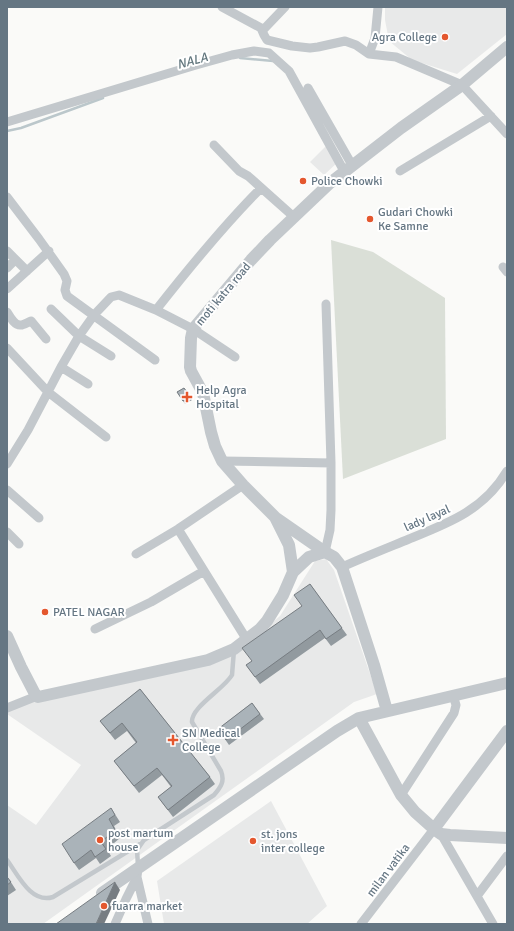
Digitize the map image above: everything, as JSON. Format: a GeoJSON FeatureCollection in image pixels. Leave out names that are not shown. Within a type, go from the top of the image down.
{"type":"FeatureCollection","features":[{"type":"Feature","properties":{"kind":"street"},"geometry":{"type":"LineString","coordinates":[[222,7],[260,27],[263,30],[267,40],[292,46],[310,48],[345,41],[356,45],[369,54],[396,57],[462,85],[507,134]]}},
{"type":"Feature","properties":{"kind":"street"},"geometry":{"type":"LineString","coordinates":[[263,30],[285,7]]}},
{"type":"Feature","properties":{"kind":"street"},"geometry":{"type":"LineString","coordinates":[[369,54],[375,38],[378,7]]}},
{"type":"Feature","properties":{"kind":"street"},"geometry":{"type":"LineString","coordinates":[[269,53],[274,42]]}},
{"type":"Feature","properties":{"kind":"street","name":"moti katra road"},"geometry":{"type":"LineString","coordinates":[[293,572],[289,545],[274,517],[242,485],[222,461],[211,432],[203,393],[191,371],[190,352],[193,329],[251,260],[330,183],[348,168],[462,85],[507,47]]}},
{"type":"Feature","properties":{"kind":"street"},"geometry":{"type":"LineString","coordinates":[[7,122],[232,55],[254,51],[269,53],[289,71],[348,168]]}},
{"type":"Feature","properties":{"kind":"street"},"geometry":{"type":"LineString","coordinates":[[308,88],[348,168]]}},
{"type":"Feature","properties":{"kind":"street"},"geometry":{"type":"LineString","coordinates":[[400,171],[491,116]]}},
{"type":"Feature","properties":{"kind":"street"},"geometry":{"type":"LineString","coordinates":[[214,145],[239,171],[248,176],[294,217]]}},
{"type":"Feature","properties":{"kind":"street"},"geometry":{"type":"LineString","coordinates":[[156,310],[204,249],[261,188]]}},
{"type":"Feature","properties":{"kind":"street"},"geometry":{"type":"LineString","coordinates":[[7,197],[49,251],[66,278],[65,290],[67,296],[155,360]]}},
{"type":"Feature","properties":{"kind":"street"},"geometry":{"type":"LineString","coordinates":[[7,251],[26,271]]}},
{"type":"Feature","properties":{"kind":"street"},"geometry":{"type":"LineString","coordinates":[[7,289],[49,251]]}},
{"type":"Feature","properties":{"kind":"street"},"geometry":{"type":"LineString","coordinates":[[7,268],[15,260]]}},
{"type":"Feature","properties":{"kind":"street"},"geometry":{"type":"LineString","coordinates":[[7,464],[28,430],[79,336],[111,297],[119,295],[156,310],[193,329],[235,357]]}},
{"type":"Feature","properties":{"kind":"street"},"geometry":{"type":"LineString","coordinates":[[325,552],[330,530],[331,463],[326,304]]}},
{"type":"Feature","properties":{"kind":"street"},"geometry":{"type":"LineString","coordinates":[[52,309],[79,336],[111,356]]}},
{"type":"Feature","properties":{"kind":"street"},"geometry":{"type":"LineString","coordinates":[[7,312],[16,324],[22,325],[32,322],[46,339]]}},
{"type":"Feature","properties":{"kind":"street"},"geometry":{"type":"LineString","coordinates":[[7,348],[48,392],[106,436]]}},
{"type":"Feature","properties":{"kind":"street"},"geometry":{"type":"LineString","coordinates":[[61,367],[88,384]]}},
{"type":"Feature","properties":{"kind":"street"},"geometry":{"type":"LineString","coordinates":[[222,461],[331,463]]}},
{"type":"Feature","properties":{"kind":"street","name":"lady layal"},"geometry":{"type":"LineString","coordinates":[[342,567],[452,521],[476,506],[488,496],[507,471]]}},
{"type":"Feature","properties":{"kind":"street"},"geometry":{"type":"LineString","coordinates":[[136,554],[178,529],[242,485]]}},
{"type":"Feature","properties":{"kind":"street"},"geometry":{"type":"LineString","coordinates":[[7,490],[40,518]]}},
{"type":"Feature","properties":{"kind":"street"},"geometry":{"type":"LineString","coordinates":[[274,517],[334,557],[342,567],[374,665],[387,711]]}},
{"type":"Feature","properties":{"kind":"street"},"geometry":{"type":"LineString","coordinates":[[178,529],[247,640]]}},
{"type":"Feature","properties":{"kind":"street"},"geometry":{"type":"LineString","coordinates":[[7,532],[19,544]]}},
{"type":"Feature","properties":{"kind":"street"},"geometry":{"type":"LineString","coordinates":[[7,708],[37,696],[40,697],[208,660],[234,649],[260,629],[267,621],[283,595],[293,572],[309,557],[325,552]]}},
{"type":"Feature","properties":{"kind":"street"},"geometry":{"type":"LineString","coordinates":[[95,629],[151,602],[204,571]]}},
{"type":"Feature","properties":{"kind":"street"},"geometry":{"type":"LineString","coordinates":[[7,636],[21,667],[37,696]]}},
{"type":"Feature","properties":{"kind":"street"},"geometry":{"type":"LineString","coordinates":[[93,899],[137,873],[337,731],[359,718],[507,683]]}},
{"type":"Feature","properties":{"kind":"street"},"geometry":{"type":"LineString","coordinates":[[401,795],[454,713],[456,705],[453,695]]}},
{"type":"Feature","properties":{"kind":"street"},"geometry":{"type":"LineString","coordinates":[[359,718],[401,795],[415,812],[437,831],[493,924]]}},
{"type":"Feature","properties":{"kind":"street"},"geometry":{"type":"LineString","coordinates":[[437,831],[507,730]]}},
{"type":"Feature","properties":{"kind":"street"},"geometry":{"type":"LineString","coordinates":[[437,831],[507,838]]}},
{"type":"Feature","properties":{"kind":"street","name":"milan vatika"},"geometry":{"type":"LineString","coordinates":[[361,924],[437,831]]}},
{"type":"Feature","properties":{"kind":"street"},"geometry":{"type":"LineString","coordinates":[[477,896],[507,856]]}},
{"type":"Feature","properties":{"kind":"street"},"geometry":{"type":"LineString","coordinates":[[115,924],[137,873]]}},
{"type":"Feature","properties":{"kind":"street"},"geometry":{"type":"LineString","coordinates":[[137,873],[148,924]]}},
{"type":"Feature","properties":{"kind":"lane"},"geometry":{"type":"LineString","coordinates":[[7,860],[30,891],[39,898],[46,899],[53,897],[140,844],[214,795],[222,787],[223,776],[192,722],[192,718],[197,710],[232,676],[234,649]]}},
{"type":"Feature","properties":{"kind":"lane"},"geometry":{"type":"LineString","coordinates":[[137,873],[137,850],[140,844]]}},
{"type":"Feature","properties":{"kind":"shaded area","name":"Agra College"},"geometry":{"type":"Polygon","coordinates":[[[385,7],[507,7],[507,34],[457,74],[412,60],[389,41],[385,20],[385,7]]]}},
{"type":"Feature","properties":{"kind":"shaded area"},"geometry":{"type":"Polygon","coordinates":[[[326,146],[338,162],[324,175],[310,162],[326,146]]]}},
{"type":"Feature","properties":{"kind":"shaded area"},"geometry":{"type":"Polygon","coordinates":[[[331,240],[373,252],[445,298],[446,439],[343,479],[331,240]]]}},
{"type":"Feature","properties":{"kind":"shaded area","name":"SN Medical College"},"geometry":{"type":"Polygon","coordinates":[[[326,559],[334,570],[377,694],[354,702],[43,924],[7,924],[7,805],[36,825],[81,765],[7,714],[7,710],[27,701],[239,650],[280,616],[315,561],[326,559]]]}},
{"type":"Feature","properties":{"kind":"shaded area","name":"st. jons inter college"},"geometry":{"type":"Polygon","coordinates":[[[271,801],[327,906],[307,924],[164,924],[157,881],[271,801]]]}},
{"type":"Feature","properties":{"kind":"building"},"geometry":{"type":"Polygon","coordinates":[[[184,388],[190,396],[183,401],[177,392],[184,388]]]}},
{"type":"Feature","properties":{"kind":"building"},"geometry":{"type":"Polygon","coordinates":[[[310,584],[342,628],[326,639],[320,630],[255,677],[246,665],[252,661],[242,648],[302,606],[294,595],[310,584]]]}},
{"type":"Feature","properties":{"kind":"building"},"geometry":{"type":"Polygon","coordinates":[[[140,689],[210,777],[168,810],[158,797],[172,786],[157,768],[134,786],[114,761],[137,742],[122,723],[110,733],[100,721],[140,689]]]}},
{"type":"Feature","properties":{"kind":"building"},"geometry":{"type":"Polygon","coordinates":[[[252,703],[260,714],[226,740],[218,729],[252,703]]]}},
{"type":"Feature","properties":{"kind":"building"},"geometry":{"type":"Polygon","coordinates":[[[111,808],[115,815],[109,819],[115,830],[101,842],[106,849],[95,857],[91,850],[74,863],[62,844],[111,808]]]}},
{"type":"Feature","properties":{"kind":"building"},"geometry":{"type":"Polygon","coordinates":[[[7,877],[11,882],[7,885],[7,877]]]}},
{"type":"Feature","properties":{"kind":"building"},"geometry":{"type":"Polygon","coordinates":[[[115,882],[96,924],[56,924],[115,882]]]}},
{"type":"Feature","properties":{"kind":"waterway","name":"NALA"},"geometry":{"type":"LineString","coordinates":[[240,58],[273,61]]}},
{"type":"Feature","properties":{"kind":"waterway","name":"NALA"},"geometry":{"type":"LineString","coordinates":[[7,131],[21,128],[103,98]]}},
{"type":"Feature","properties":{"kind":"place","name":"Agra College"},"geometry":{"type":"Point","coordinates":[445,37]}},
{"type":"Feature","properties":{"kind":"place","name":"Police Chowki"},"geometry":{"type":"Point","coordinates":[303,181]}},
{"type":"Feature","properties":{"kind":"place","name":"Gudari Chowki Ke Samne"},"geometry":{"type":"Point","coordinates":[370,219]}},
{"type":"Feature","properties":{"kind":"place","name":"Help Agra Hospital"},"geometry":{"type":"Point","coordinates":[187,397]}},
{"type":"Feature","properties":{"kind":"place","name":"PATEL NAGAR"},"geometry":{"type":"Point","coordinates":[45,612]}},
{"type":"Feature","properties":{"kind":"place","name":"SN Medical College"},"geometry":{"type":"Point","coordinates":[173,740]}},
{"type":"Feature","properties":{"kind":"place","name":"post martum house"},"geometry":{"type":"Point","coordinates":[100,840]}},
{"type":"Feature","properties":{"kind":"place","name":"st. jons inter college"},"geometry":{"type":"Point","coordinates":[253,841]}},
{"type":"Feature","properties":{"kind":"place","name":"fuarra market"},"geometry":{"type":"Point","coordinates":[104,906]}}]}
